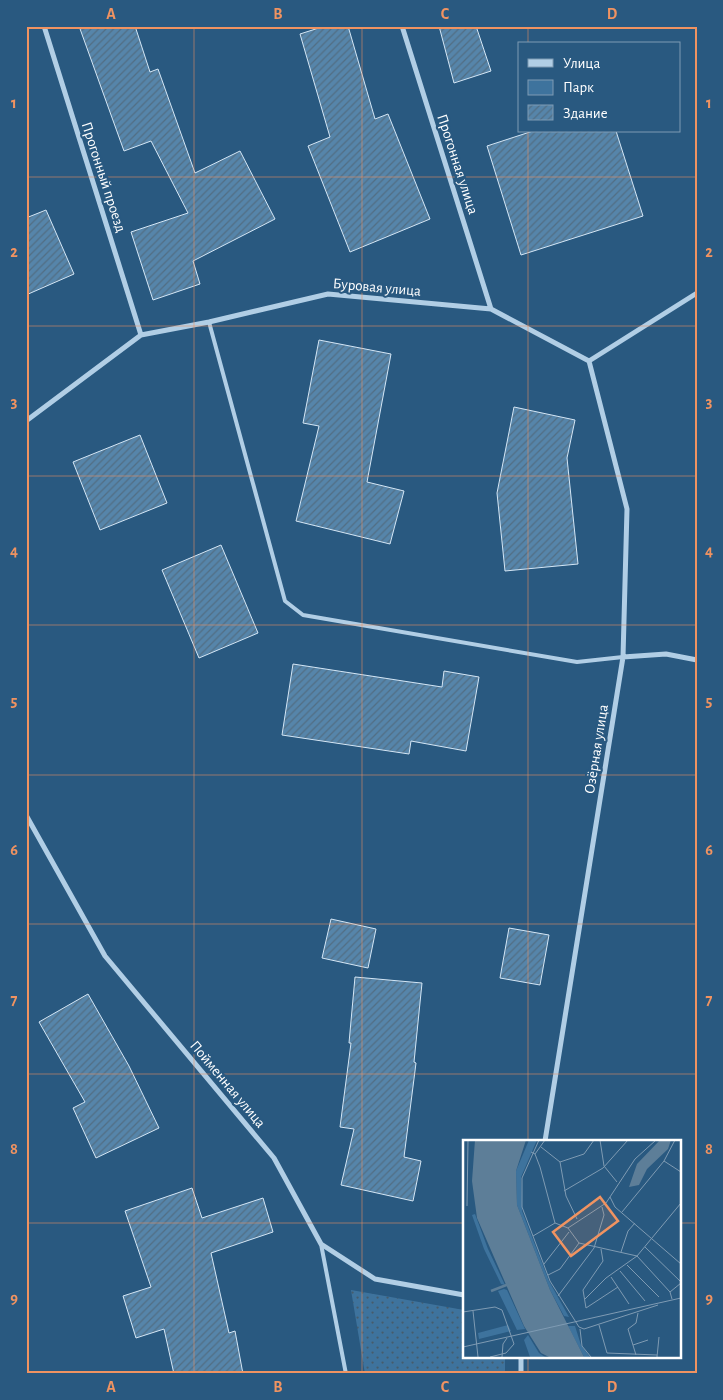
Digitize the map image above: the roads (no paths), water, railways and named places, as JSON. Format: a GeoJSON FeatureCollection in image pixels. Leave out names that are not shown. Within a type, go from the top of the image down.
{"type":"FeatureCollection","features":[{"type":"Feature","properties":{"kind":"street","name":"Прогонный проезд"},"geometry":{"type":"LineString","coordinates":[[44,26],[141,335]]}},
{"type":"Feature","properties":{"kind":"street","name":"Прогонная улица"},"geometry":{"type":"LineString","coordinates":[[402,26],[491,309]]}},
{"type":"Feature","properties":{"kind":"street"},"geometry":{"type":"LineString","coordinates":[[589,361],[697,293]]}},
{"type":"Feature","properties":{"kind":"street","name":"Буровая улица"},"geometry":{"type":"LineString","coordinates":[[26,421],[141,335],[209,322],[328,294],[491,309],[589,361]]}},
{"type":"Feature","properties":{"kind":"street","name":"Озёрная улица"},"geometry":{"type":"LineString","coordinates":[[545,1140],[623,657],[627,509],[589,361]]}},
{"type":"Feature","properties":{"kind":"street"},"geometry":{"type":"LineString","coordinates":[[623,657],[666,654],[697,660]]}},
{"type":"Feature","properties":{"kind":"street","name":"Пойменная улица"},"geometry":{"type":"LineString","coordinates":[[26,815],[105,956],[274,1158],[321,1244],[375,1278],[463,1295]]}},
{"type":"Feature","properties":{"kind":"street"},"geometry":{"type":"LineString","coordinates":[[520,1358],[521,1374]]}},
{"type":"Feature","properties":{"kind":"lane"},"geometry":{"type":"LineString","coordinates":[[209,322],[285,600],[303,615],[577,662],[623,657]]}},
{"type":"Feature","properties":{"kind":"lane"},"geometry":{"type":"LineString","coordinates":[[321,1244],[346,1374]]}}]}
